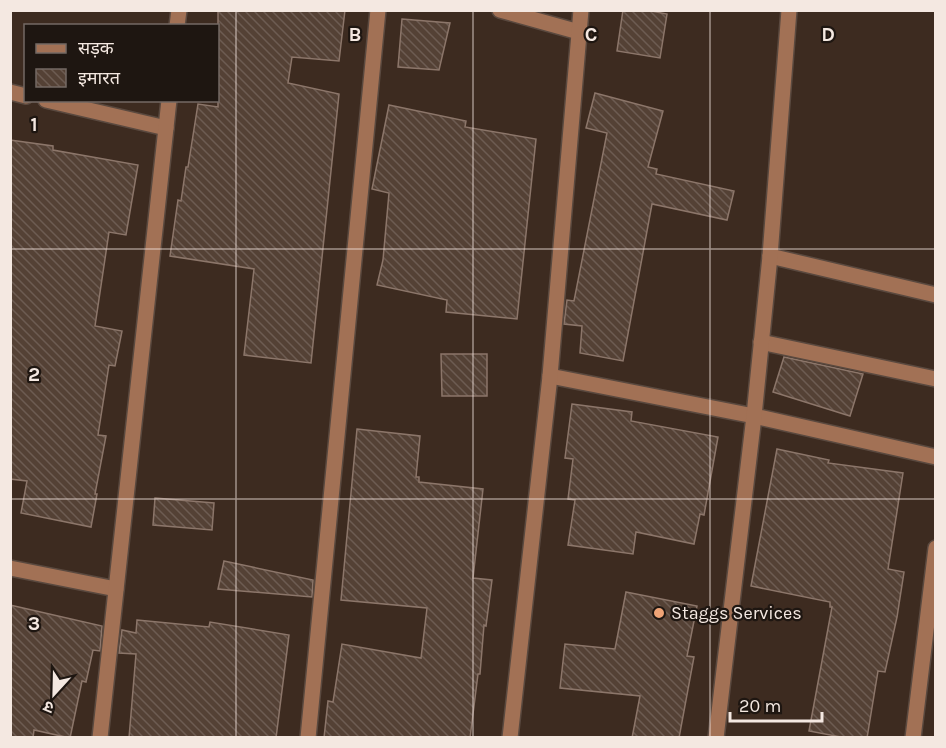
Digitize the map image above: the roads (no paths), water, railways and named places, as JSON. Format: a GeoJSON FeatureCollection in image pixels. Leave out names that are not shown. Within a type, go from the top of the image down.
{"type":"FeatureCollection","features":[{"type":"Feature","properties":{"kind":"street"},"geometry":{"type":"LineString","coordinates":[[308,738],[378,10]]}},
{"type":"Feature","properties":{"kind":"street"},"geometry":{"type":"LineString","coordinates":[[500,10],[579,32]]}},
{"type":"Feature","properties":{"kind":"street"},"geometry":{"type":"LineString","coordinates":[[510,738],[550,375],[581,10]]}},
{"type":"Feature","properties":{"kind":"street"},"geometry":{"type":"LineString","coordinates":[[716,738],[754,416],[770,256],[789,10]]}},
{"type":"Feature","properties":{"kind":"street"},"geometry":{"type":"LineString","coordinates":[[55,102],[166,128]]}},
{"type":"Feature","properties":{"kind":"street"},"geometry":{"type":"LineString","coordinates":[[100,738],[169,102]]}},
{"type":"Feature","properties":{"kind":"street"},"geometry":{"type":"LineString","coordinates":[[770,256],[936,295]]}},
{"type":"Feature","properties":{"kind":"street"},"geometry":{"type":"LineString","coordinates":[[761,342],[936,379]]}},
{"type":"Feature","properties":{"kind":"street"},"geometry":{"type":"LineString","coordinates":[[550,375],[754,416],[936,457]]}},
{"type":"Feature","properties":{"kind":"street"},"geometry":{"type":"LineString","coordinates":[[913,738],[936,548]]}},
{"type":"Feature","properties":{"kind":"street"},"geometry":{"type":"LineString","coordinates":[[10,567],[116,589]]}},
{"type":"Feature","properties":{"kind":"place","name":"Staggs Services"},"geometry":{"type":"Point","coordinates":[659,613]}}]}
